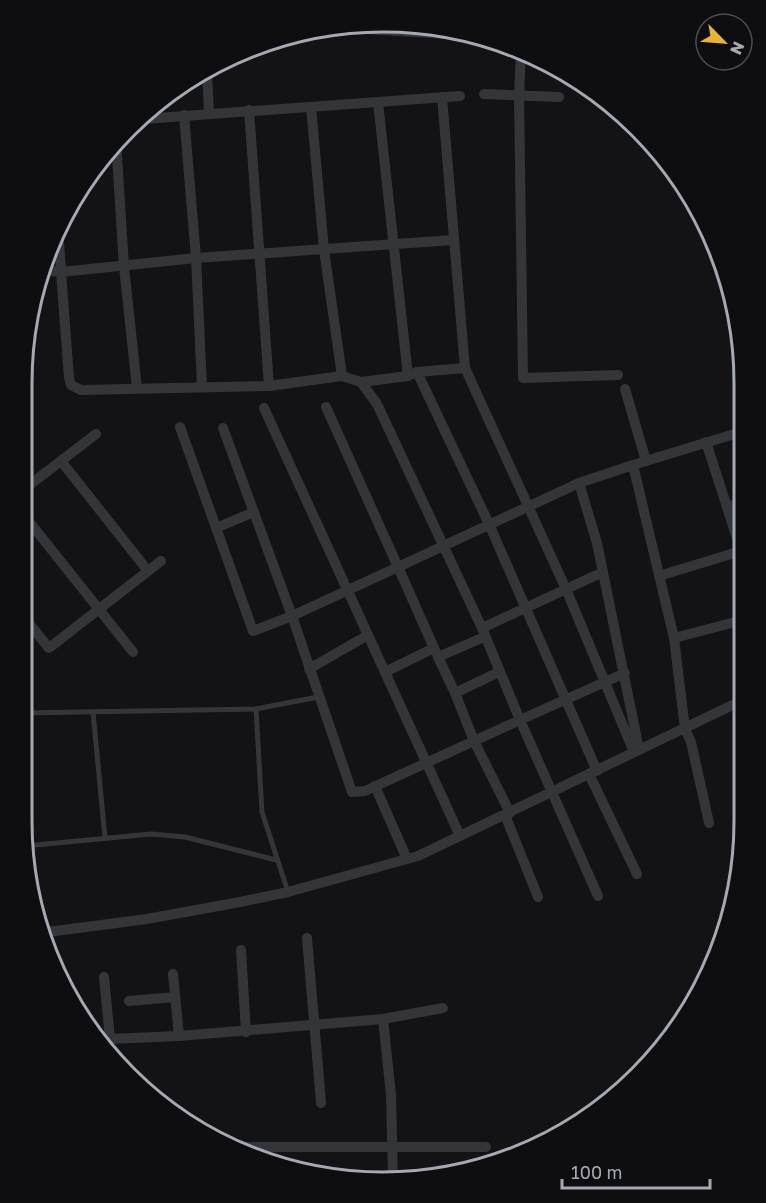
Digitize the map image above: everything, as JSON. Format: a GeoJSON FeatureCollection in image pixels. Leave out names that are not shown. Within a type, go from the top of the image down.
{"type":"FeatureCollection","features":[{"type":"Feature","properties":{"kind":"street"},"geometry":{"type":"LineString","coordinates":[[521,59],[519,95],[523,378],[618,375]]}},
{"type":"Feature","properties":{"kind":"street"},"geometry":{"type":"LineString","coordinates":[[207,79],[209,114]]}},
{"type":"Feature","properties":{"kind":"street"},"geometry":{"type":"LineString","coordinates":[[484,94],[559,97]]}},
{"type":"Feature","properties":{"kind":"street"},"geometry":{"type":"LineString","coordinates":[[152,118],[460,96]]}},
{"type":"Feature","properties":{"kind":"street"},"geometry":{"type":"LineString","coordinates":[[442,97],[465,368],[637,750]]}},
{"type":"Feature","properties":{"kind":"street"},"geometry":{"type":"LineString","coordinates":[[378,102],[412,374],[489,524],[566,699],[593,773],[637,874]]}},
{"type":"Feature","properties":{"kind":"street"},"geometry":{"type":"LineString","coordinates":[[310,107],[324,250],[342,376]]}},
{"type":"Feature","properties":{"kind":"street"},"geometry":{"type":"LineString","coordinates":[[249,110],[269,386]]}},
{"type":"Feature","properties":{"kind":"street"},"geometry":{"type":"LineString","coordinates":[[184,115],[196,258],[202,386]]}},
{"type":"Feature","properties":{"kind":"street"},"geometry":{"type":"LineString","coordinates":[[117,154],[124,267],[137,388]]}},
{"type":"Feature","properties":{"kind":"street"},"geometry":{"type":"LineString","coordinates":[[50,271],[61,272],[196,258],[258,256],[453,240]]}},
{"type":"Feature","properties":{"kind":"street"},"geometry":{"type":"LineString","coordinates":[[59,245],[71,385],[87,391],[202,386],[269,386],[342,376],[361,382],[465,368]]}},
{"type":"Feature","properties":{"kind":"street"},"geometry":{"type":"LineString","coordinates":[[361,382],[377,404],[443,546],[598,896]]}},
{"type":"Feature","properties":{"kind":"street"},"geometry":{"type":"LineString","coordinates":[[625,389],[646,461]]}},
{"type":"Feature","properties":{"kind":"street"},"geometry":{"type":"LineString","coordinates":[[326,407],[455,693],[507,814],[538,897]]}},
{"type":"Feature","properties":{"kind":"street"},"geometry":{"type":"LineString","coordinates":[[264,408],[460,836]]}},
{"type":"Feature","properties":{"kind":"street"},"geometry":{"type":"LineString","coordinates":[[180,427],[253,631],[348,591],[579,483],[734,434]]}},
{"type":"Feature","properties":{"kind":"street"},"geometry":{"type":"LineString","coordinates":[[223,428],[292,616],[351,790],[359,792],[375,786],[625,673]]}},
{"type":"Feature","properties":{"kind":"street"},"geometry":{"type":"LineString","coordinates":[[32,483],[96,434]]}},
{"type":"Feature","properties":{"kind":"street"},"geometry":{"type":"LineString","coordinates":[[706,442],[734,528]]}},
{"type":"Feature","properties":{"kind":"street"},"geometry":{"type":"LineString","coordinates":[[62,460],[148,571]]}},
{"type":"Feature","properties":{"kind":"street"},"geometry":{"type":"LineString","coordinates":[[633,465],[674,638],[685,729],[691,742],[709,823]]}},
{"type":"Feature","properties":{"kind":"street"},"geometry":{"type":"LineString","coordinates":[[579,483],[603,572],[625,673],[637,750]]}},
{"type":"Feature","properties":{"kind":"street"},"geometry":{"type":"LineString","coordinates":[[727,507],[734,505]]}},
{"type":"Feature","properties":{"kind":"street"},"geometry":{"type":"LineString","coordinates":[[216,528],[254,512]]}},
{"type":"Feature","properties":{"kind":"street"},"geometry":{"type":"LineString","coordinates":[[32,525],[133,652]]}},
{"type":"Feature","properties":{"kind":"street"},"geometry":{"type":"LineString","coordinates":[[659,576],[734,555]]}},
{"type":"Feature","properties":{"kind":"street"},"geometry":{"type":"LineString","coordinates":[[32,627],[49,648],[161,561]]}},
{"type":"Feature","properties":{"kind":"street"},"geometry":{"type":"LineString","coordinates":[[385,672],[483,633],[526,608],[603,572]]}},
{"type":"Feature","properties":{"kind":"street"},"geometry":{"type":"LineString","coordinates":[[674,638],[734,622]]}},
{"type":"Feature","properties":{"kind":"street"},"geometry":{"type":"LineString","coordinates":[[309,669],[368,635]]}},
{"type":"Feature","properties":{"kind":"street"},"geometry":{"type":"LineString","coordinates":[[455,693],[499,672]]}},
{"type":"Feature","properties":{"kind":"street"},"geometry":{"type":"LineString","coordinates":[[50,932],[147,919],[288,892],[407,859],[507,814],[734,704]]}},
{"type":"Feature","properties":{"kind":"street"},"geometry":{"type":"LineString","coordinates":[[375,786],[407,859]]}},
{"type":"Feature","properties":{"kind":"street"},"geometry":{"type":"LineString","coordinates":[[307,938],[321,1103]]}},
{"type":"Feature","properties":{"kind":"street"},"geometry":{"type":"LineString","coordinates":[[241,951],[246,1032]]}},
{"type":"Feature","properties":{"kind":"street"},"geometry":{"type":"LineString","coordinates":[[173,974],[179,1036]]}},
{"type":"Feature","properties":{"kind":"street"},"geometry":{"type":"LineString","coordinates":[[104,977],[105,1035]]}},
{"type":"Feature","properties":{"kind":"street"},"geometry":{"type":"LineString","coordinates":[[129,1001],[175,997]]}},
{"type":"Feature","properties":{"kind":"street"},"geometry":{"type":"LineString","coordinates":[[109,1040],[246,1032],[382,1019],[442,1008]]}},
{"type":"Feature","properties":{"kind":"street"},"geometry":{"type":"LineString","coordinates":[[382,1019],[391,1095],[393,1172]]}},
{"type":"Feature","properties":{"kind":"street"},"geometry":{"type":"LineString","coordinates":[[254,1147],[486,1147]]}},
{"type":"Feature","properties":{"kind":"lane"},"geometry":{"type":"LineString","coordinates":[[32,713],[256,709],[318,697]]}},
{"type":"Feature","properties":{"kind":"lane"},"geometry":{"type":"LineString","coordinates":[[256,709],[262,812],[288,892]]}},
{"type":"Feature","properties":{"kind":"lane"},"geometry":{"type":"LineString","coordinates":[[93,711],[105,838]]}},
{"type":"Feature","properties":{"kind":"lane"},"geometry":{"type":"LineString","coordinates":[[32,845],[151,834],[185,837],[276,860]]}}]}
